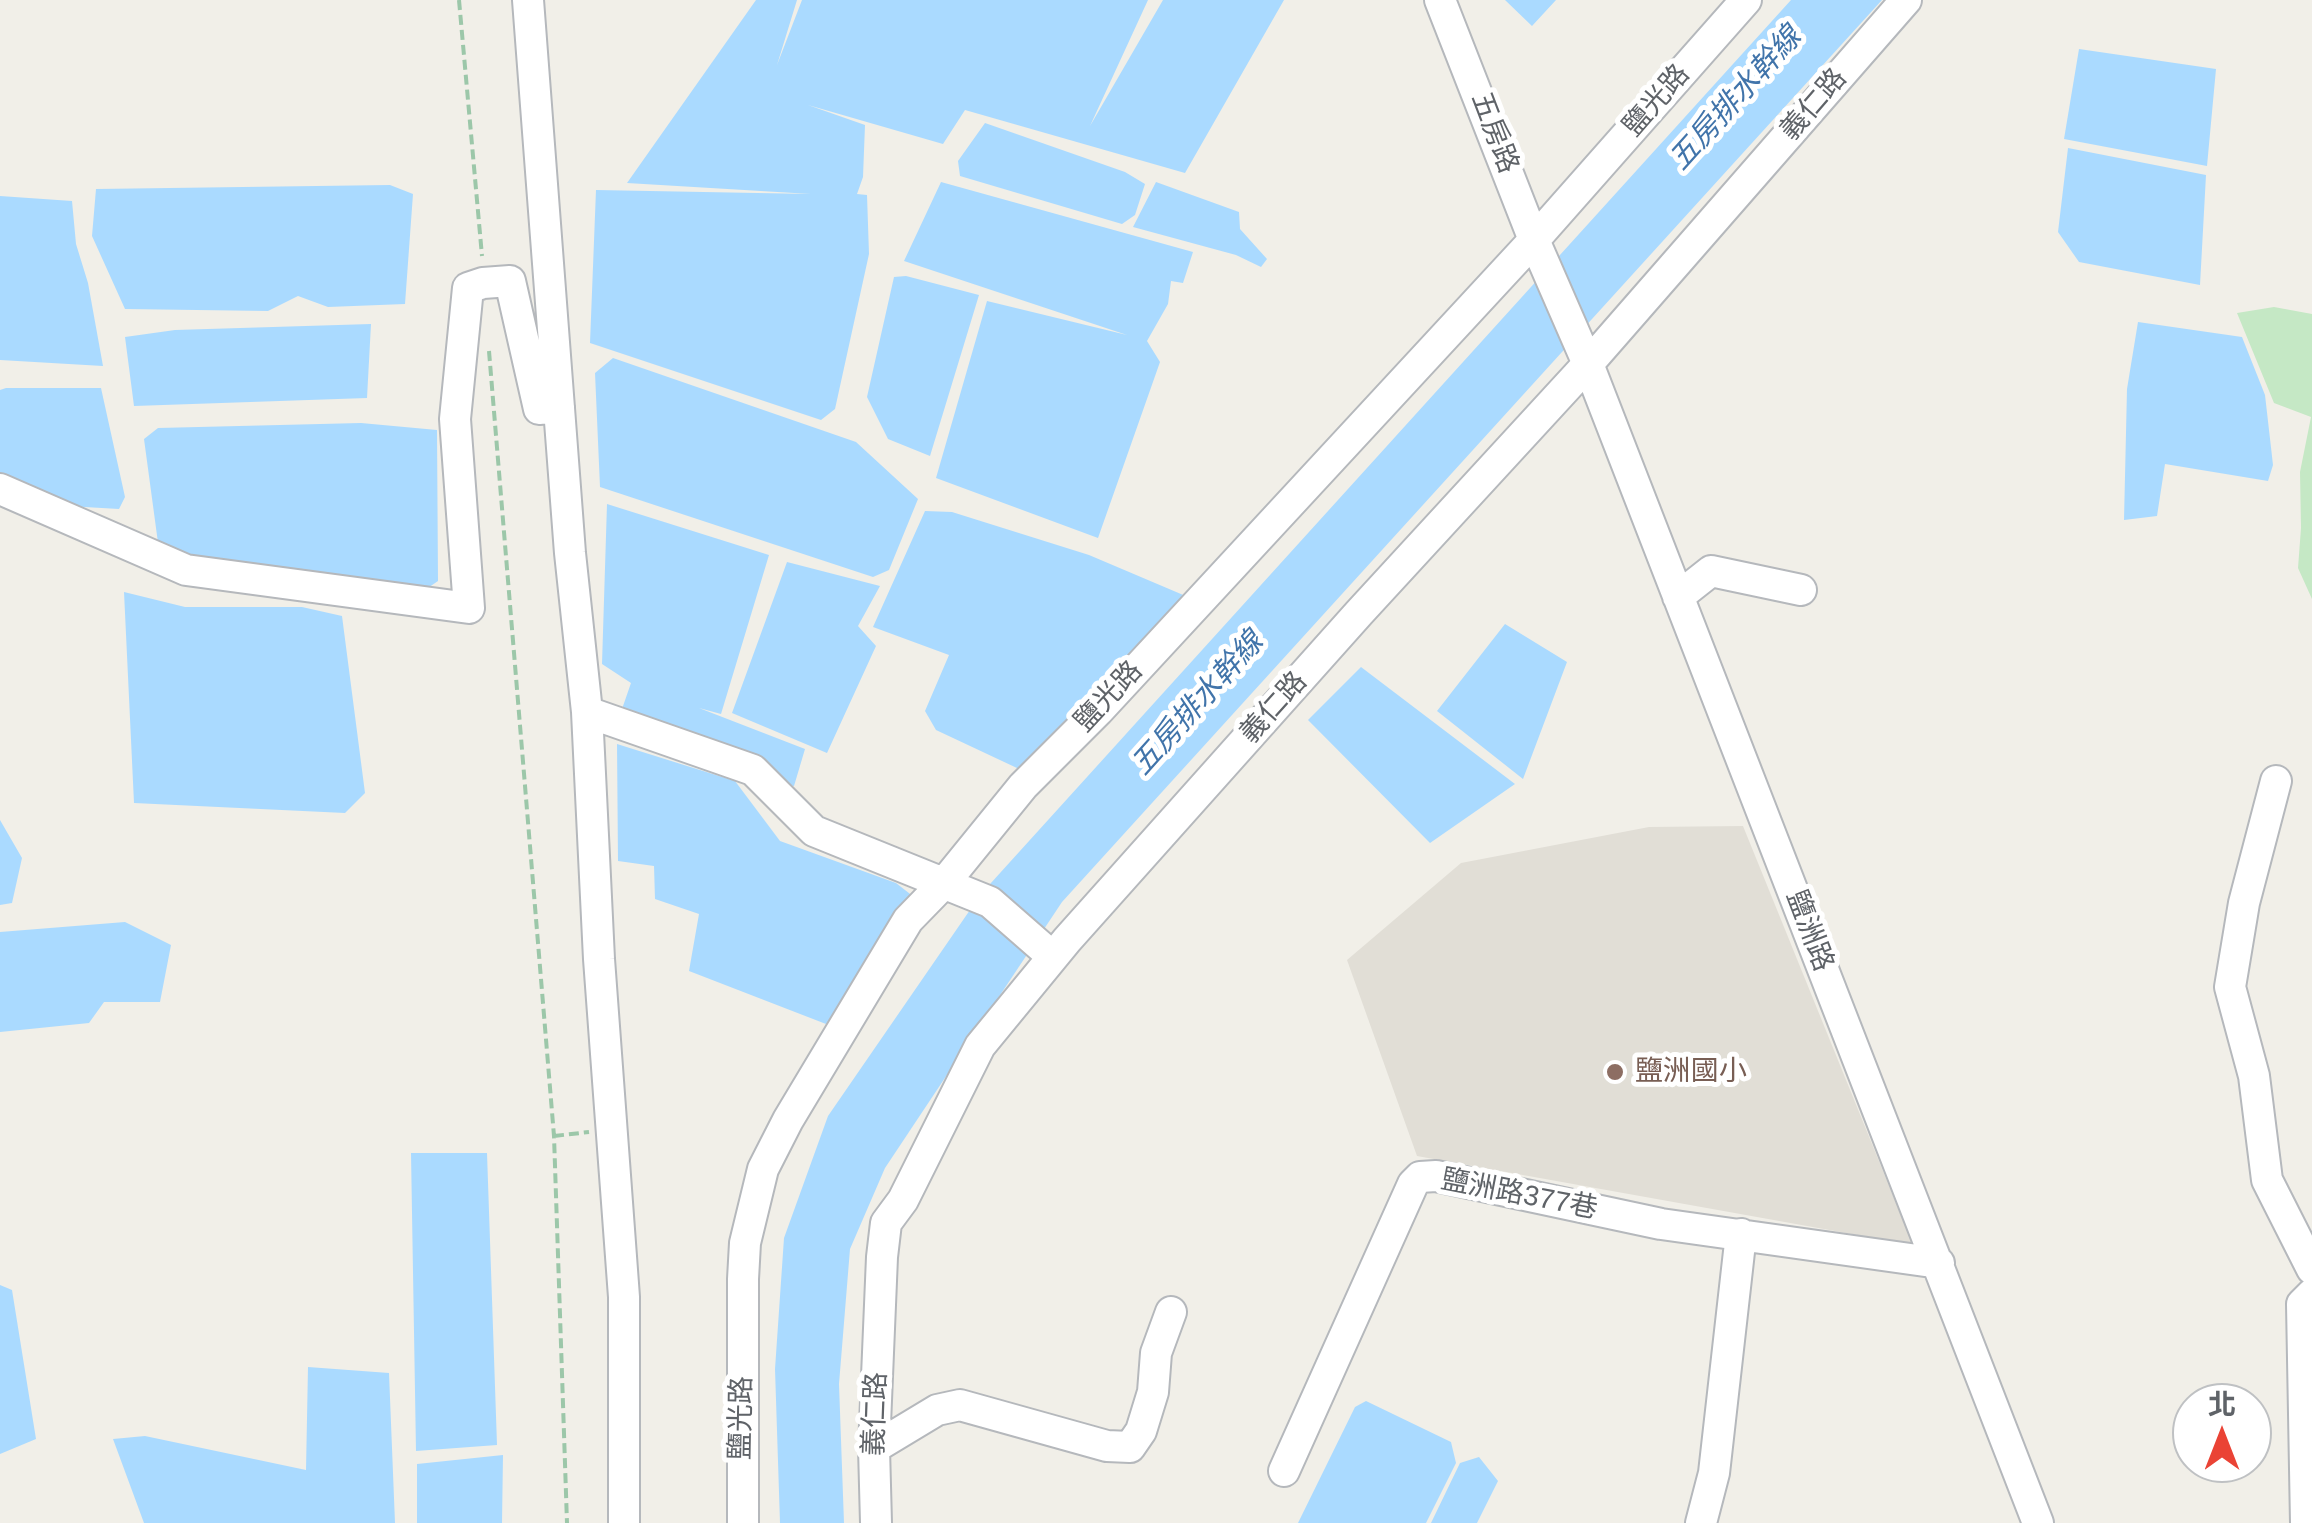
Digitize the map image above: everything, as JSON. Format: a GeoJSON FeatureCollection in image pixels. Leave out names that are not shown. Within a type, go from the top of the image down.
{"type":"FeatureCollection","features":[{"type":"Feature","properties":{"kind":"street"},"geometry":{"type":"LineString","coordinates":[[528,0],[587,712],[599,960],[624,1297],[624,1523]]}},
{"type":"Feature","properties":{"kind":"street","name":"五房路"},"geometry":{"type":"LineString","coordinates":[[1440,0],[1583,352]]}},
{"type":"Feature","properties":{"kind":"street","name":"鹽光路"},"geometry":{"type":"LineString","coordinates":[[743,1523],[743,1278],[746,1243],[763,1169],[788,1120],[908,920],[945,882],[1023,786],[1540,254],[1746,0]]}},
{"type":"Feature","properties":{"kind":"street","name":"義仁路"},"geometry":{"type":"LineString","coordinates":[[876,1523],[874,1448],[886,1223],[903,1200],[980,1046],[1046,951],[1359,613],[1583,352],[1906,0]]}},
{"type":"Feature","properties":{"kind":"street"},"geometry":{"type":"LineString","coordinates":[[0,489],[186,570],[468,608],[455,420],[468,288],[484,282],[510,281],[539,409],[559,407]]}},
{"type":"Feature","properties":{"kind":"street","name":"鹽洲路"},"geometry":{"type":"LineString","coordinates":[[1583,352],[2038,1523]]}},
{"type":"Feature","properties":{"kind":"street"},"geometry":{"type":"LineString","coordinates":[[1678,597],[1711,571],[1802,590]]}},
{"type":"Feature","properties":{"kind":"street"},"geometry":{"type":"LineString","coordinates":[[587,712],[753,770],[814,831],[990,902],[1046,951]]}},
{"type":"Feature","properties":{"kind":"street"},"geometry":{"type":"LineString","coordinates":[[2276,782],[2244,903],[2230,987],[2254,1076],[2267,1180],[2312,1269]]}},
{"type":"Feature","properties":{"kind":"street","name":"鹽洲路377巷"},"geometry":{"type":"LineString","coordinates":[[1284,1471],[1420,1177],[1436,1176],[1661,1224],[1939,1262]]}},
{"type":"Feature","properties":{"kind":"street"},"geometry":{"type":"LineString","coordinates":[[1701,1523],[1714,1473],[1741,1234]]}},
{"type":"Feature","properties":{"kind":"street"},"geometry":{"type":"LineString","coordinates":[[2306,1523],[2302,1304],[2312,1294]]}},
{"type":"Feature","properties":{"kind":"street"},"geometry":{"type":"LineString","coordinates":[[874,1448],[937,1410],[960,1405],[1108,1446],[1130,1447],[1141,1432],[1153,1392],[1156,1353],[1171,1312]]}},
{"type":"Feature","properties":{"kind":"path"},"geometry":{"type":"LineString","coordinates":[[459,0],[484,282]]}},
{"type":"Feature","properties":{"kind":"path"},"geometry":{"type":"LineString","coordinates":[[488,340],[554,1136],[567,1523]]}},
{"type":"Feature","properties":{"kind":"path"},"geometry":{"type":"LineString","coordinates":[[554,1136],[612,1130]]}},
{"type":"Feature","properties":{"kind":"shaded area","name":"鹽洲國小"},"geometry":{"type":"Polygon","coordinates":[[[1743,826],[1913,1245],[1417,1156],[1347,960],[1461,863],[1649,827],[1743,826]]]}},
{"type":"Feature","properties":{"kind":"green space"},"geometry":{"type":"Polygon","coordinates":[[[2274,307],[2312,314],[2312,599],[2298,568],[2300,472],[2311,417],[2274,403],[2237,313],[2274,307]]]}},
{"type":"Feature","properties":{"kind":"water"},"geometry":{"type":"Polygon","coordinates":[[[756,0],[797,0],[777,65],[802,0],[1148,0],[1090,126],[1163,0],[1284,0],[1185,173],[965,110],[943,144],[808,105],[865,125],[863,177],[857,194],[867,195],[869,254],[835,409],[821,420],[590,343],[596,190],[811,194],[627,183],[756,0]]]}},
{"type":"Feature","properties":{"kind":"water"},"geometry":{"type":"Polygon","coordinates":[[[1505,0],[1556,0],[1532,26],[1505,0]]]}},
{"type":"Feature","properties":{"kind":"water","name":"五房排水幹線"},"geometry":{"type":"Polygon","coordinates":[[[1791,0],[1882,0],[1062,902],[885,1168],[850,1249],[839,1384],[844,1523],[780,1523],[775,1369],[784,1238],[828,1116],[981,894],[1791,0]]]}},
{"type":"Feature","properties":{"kind":"water"},"geometry":{"type":"Polygon","coordinates":[[[2079,49],[2216,69],[2207,166],[2064,139],[2079,49]]]}},
{"type":"Feature","properties":{"kind":"water"},"geometry":{"type":"Polygon","coordinates":[[[985,123],[1125,172],[1145,184],[1135,215],[1122,224],[960,176],[958,161],[985,123]]]}},
{"type":"Feature","properties":{"kind":"water"},"geometry":{"type":"Polygon","coordinates":[[[2068,148],[2206,175],[2200,285],[2079,262],[2058,232],[2068,148]]]}},
{"type":"Feature","properties":{"kind":"water"},"geometry":{"type":"Polygon","coordinates":[[[941,182],[1193,252],[1183,283],[1171,281],[1168,304],[1147,341],[1160,362],[1098,538],[936,478],[987,301],[1127,335],[904,261],[941,182]]]}},
{"type":"Feature","properties":{"kind":"water"},"geometry":{"type":"Polygon","coordinates":[[[1156,182],[1239,212],[1240,229],[1267,259],[1261,267],[1236,255],[1133,227],[1156,182]]]}},
{"type":"Feature","properties":{"kind":"water"},"geometry":{"type":"Polygon","coordinates":[[[390,185],[413,194],[405,304],[328,307],[298,296],[268,311],[125,309],[92,236],[96,189],[390,185]]]}},
{"type":"Feature","properties":{"kind":"water"},"geometry":{"type":"Polygon","coordinates":[[[0,196],[72,201],[76,244],[88,283],[103,366],[0,360],[0,196]]]}},
{"type":"Feature","properties":{"kind":"water"},"geometry":{"type":"Polygon","coordinates":[[[906,276],[979,295],[930,456],[888,439],[867,397],[894,277],[906,276]]]}},
{"type":"Feature","properties":{"kind":"water"},"geometry":{"type":"Polygon","coordinates":[[[2138,322],[2242,337],[2265,395],[2273,465],[2268,481],[2165,464],[2157,516],[2124,520],[2127,389],[2138,322]]]}},
{"type":"Feature","properties":{"kind":"water"},"geometry":{"type":"Polygon","coordinates":[[[371,324],[367,398],[134,406],[125,337],[175,330],[371,324]]]}},
{"type":"Feature","properties":{"kind":"water"},"geometry":{"type":"Polygon","coordinates":[[[613,358],[856,442],[918,499],[889,570],[873,577],[600,487],[595,373],[613,358]]]}},
{"type":"Feature","properties":{"kind":"water"},"geometry":{"type":"Polygon","coordinates":[[[101,388],[125,497],[119,509],[50,505],[33,487],[5,486],[0,475],[0,390],[101,388]]]}},
{"type":"Feature","properties":{"kind":"water"},"geometry":{"type":"Polygon","coordinates":[[[361,423],[437,430],[438,581],[419,594],[329,574],[161,565],[144,439],[158,428],[361,423]]]}},
{"type":"Feature","properties":{"kind":"water"},"geometry":{"type":"Polygon","coordinates":[[[607,504],[769,555],[721,714],[699,708],[805,749],[794,786],[780,784],[622,709],[631,683],[602,664],[607,504]]]}},
{"type":"Feature","properties":{"kind":"water"},"geometry":{"type":"Polygon","coordinates":[[[925,511],[952,512],[1089,555],[1188,597],[1034,776],[936,730],[925,711],[949,655],[873,627],[925,511]]]}},
{"type":"Feature","properties":{"kind":"water"},"geometry":{"type":"Polygon","coordinates":[[[787,562],[880,586],[858,626],[876,646],[827,753],[732,713],[787,562]]]}},
{"type":"Feature","properties":{"kind":"water"},"geometry":{"type":"Polygon","coordinates":[[[124,592],[185,607],[302,607],[342,616],[365,793],[345,813],[134,803],[124,592]]]}},
{"type":"Feature","properties":{"kind":"water"},"geometry":{"type":"Polygon","coordinates":[[[1505,624],[1567,662],[1523,779],[1437,711],[1505,624]]]}},
{"type":"Feature","properties":{"kind":"water"},"geometry":{"type":"Polygon","coordinates":[[[1361,667],[1515,784],[1430,843],[1308,720],[1361,667]]]}},
{"type":"Feature","properties":{"kind":"water"},"geometry":{"type":"Polygon","coordinates":[[[617,744],[735,781],[780,841],[896,883],[914,897],[826,1024],[689,971],[699,914],[655,899],[654,866],[618,861],[617,744]]]}},
{"type":"Feature","properties":{"kind":"water"},"geometry":{"type":"Polygon","coordinates":[[[0,820],[22,858],[12,903],[0,905],[0,820]]]}},
{"type":"Feature","properties":{"kind":"water"},"geometry":{"type":"Polygon","coordinates":[[[125,922],[171,945],[160,1002],[104,1002],[89,1023],[0,1032],[0,932],[125,922]]]}},
{"type":"Feature","properties":{"kind":"water"},"geometry":{"type":"Polygon","coordinates":[[[411,1153],[487,1153],[497,1445],[416,1451],[411,1153]]]}},
{"type":"Feature","properties":{"kind":"water"},"geometry":{"type":"Polygon","coordinates":[[[0,1285],[12,1290],[36,1439],[0,1454],[0,1285]]]}},
{"type":"Feature","properties":{"kind":"water"},"geometry":{"type":"Polygon","coordinates":[[[308,1367],[389,1373],[395,1523],[144,1523],[113,1439],[145,1436],[306,1470],[308,1367]]]}},
{"type":"Feature","properties":{"kind":"water"},"geometry":{"type":"Polygon","coordinates":[[[1366,1401],[1451,1442],[1456,1463],[1426,1523],[1298,1523],[1355,1407],[1366,1401]]]}},
{"type":"Feature","properties":{"kind":"water"},"geometry":{"type":"Polygon","coordinates":[[[503,1455],[502,1523],[417,1523],[417,1464],[503,1455]]]}},
{"type":"Feature","properties":{"kind":"water"},"geometry":{"type":"Polygon","coordinates":[[[1479,1457],[1498,1481],[1477,1523],[1431,1523],[1460,1463],[1479,1457]]]}},
{"type":"Feature","properties":{"kind":"place","name":"鹽洲國小"},"geometry":{"type":"Point","coordinates":[1615,1072]}}]}
